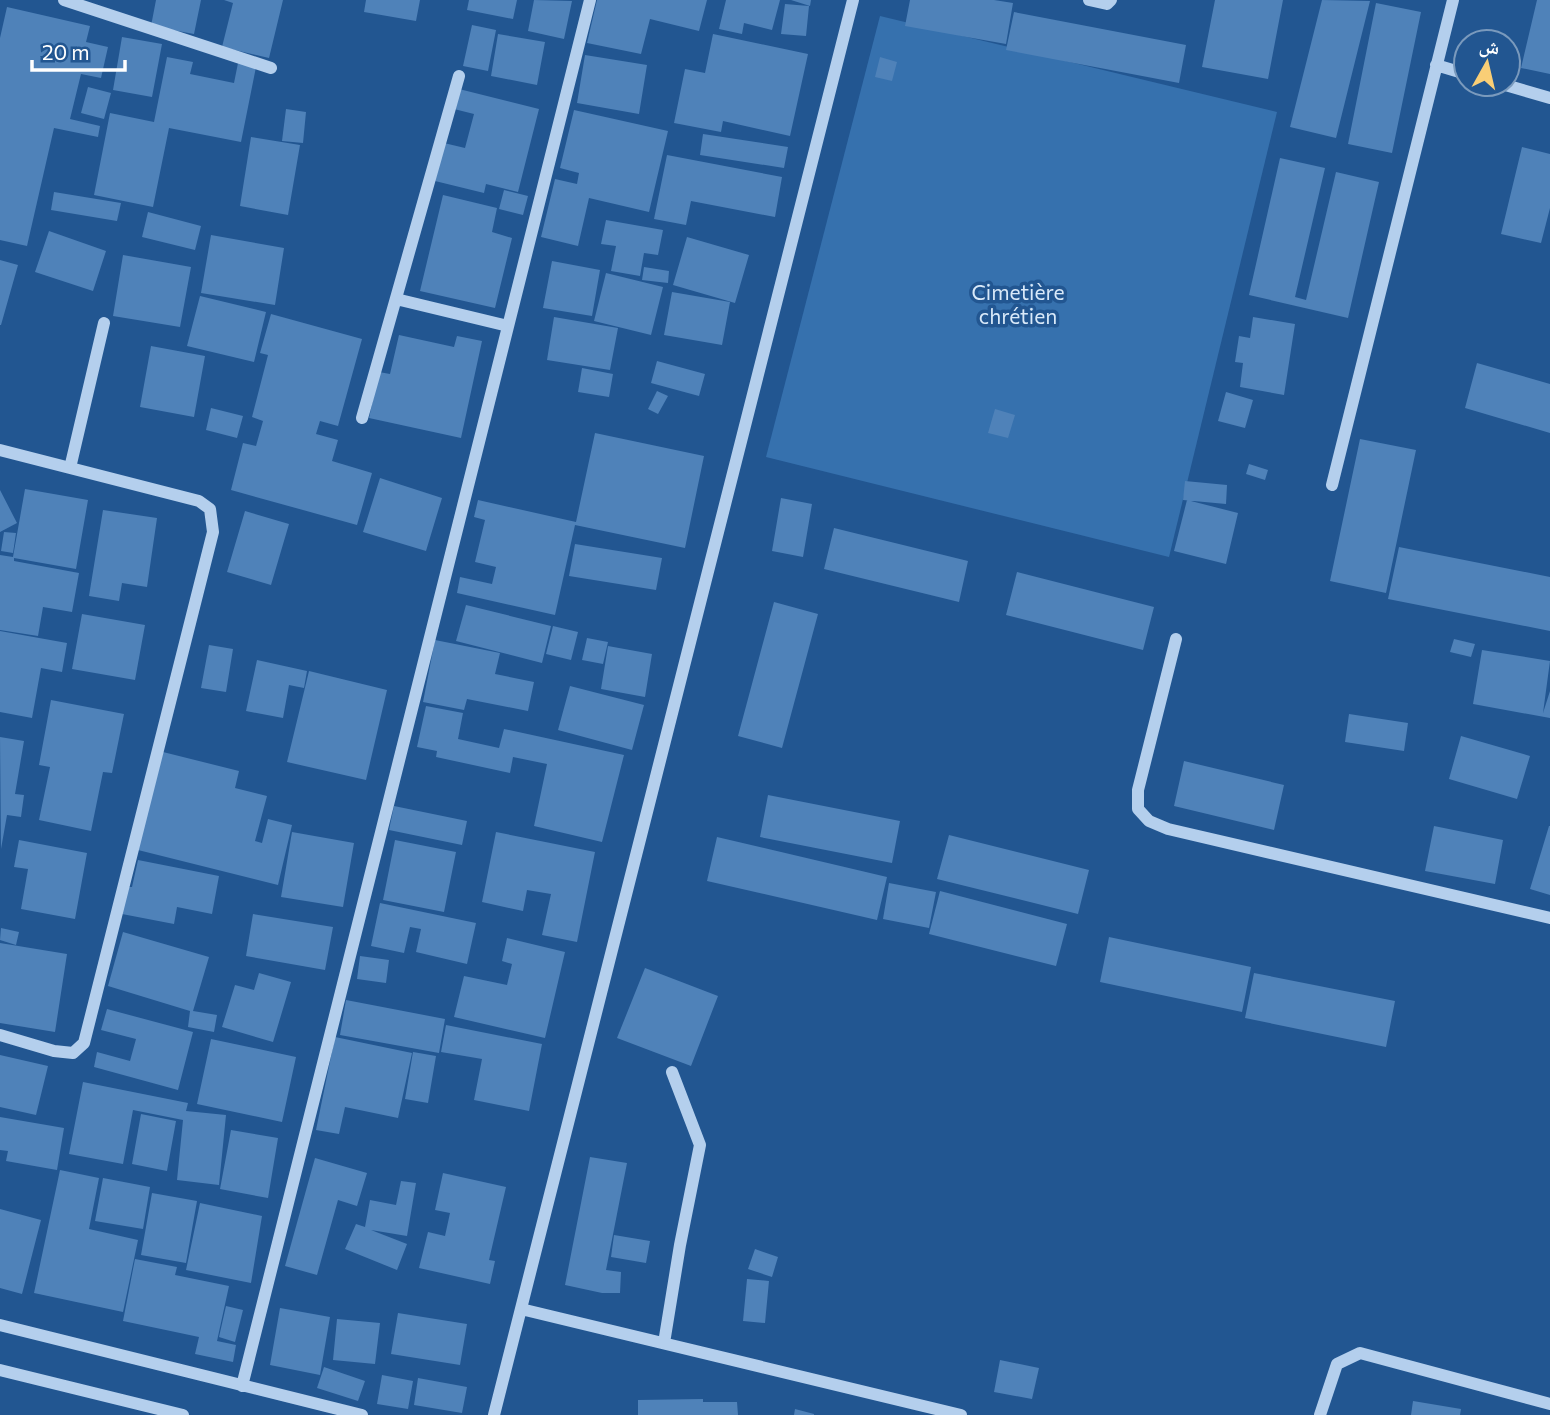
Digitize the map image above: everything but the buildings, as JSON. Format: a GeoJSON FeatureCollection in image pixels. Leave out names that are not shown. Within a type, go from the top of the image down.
{"type":"FeatureCollection","features":[{"type":"Feature","properties":{"kind":"street"},"geometry":{"type":"LineString","coordinates":[[64,0],[271,68]]}},
{"type":"Feature","properties":{"kind":"street"},"geometry":{"type":"LineString","coordinates":[[242,1386],[590,0]]}},
{"type":"Feature","properties":{"kind":"street"},"geometry":{"type":"LineString","coordinates":[[494,1415],[853,0]]}},
{"type":"Feature","properties":{"kind":"street"},"geometry":{"type":"LineString","coordinates":[[1089,0],[1107,4],[1111,0]]}},
{"type":"Feature","properties":{"kind":"street"},"geometry":{"type":"LineString","coordinates":[[1332,485],[1452,0]]}},
{"type":"Feature","properties":{"kind":"street"},"geometry":{"type":"LineString","coordinates":[[1436,65],[1452,70]]}},
{"type":"Feature","properties":{"kind":"street"},"geometry":{"type":"LineString","coordinates":[[362,418],[458,76]]}},
{"type":"Feature","properties":{"kind":"street"},"geometry":{"type":"LineString","coordinates":[[1522,90],[1550,98]]}},
{"type":"Feature","properties":{"kind":"street"},"geometry":{"type":"LineString","coordinates":[[396,299],[508,326]]}},
{"type":"Feature","properties":{"kind":"street"},"geometry":{"type":"LineString","coordinates":[[71,468],[104,323]]}},
{"type":"Feature","properties":{"kind":"street"},"geometry":{"type":"LineString","coordinates":[[0,450],[199,501],[210,509],[213,532],[84,1043],[73,1053],[54,1051],[0,1035]]}},
{"type":"Feature","properties":{"kind":"street"},"geometry":{"type":"LineString","coordinates":[[1176,639],[1138,790],[1138,809],[1149,821],[1168,829],[1550,918]]}},
{"type":"Feature","properties":{"kind":"street"},"geometry":{"type":"LineString","coordinates":[[664,1343],[700,1145],[672,1072]]}},
{"type":"Feature","properties":{"kind":"street"},"geometry":{"type":"LineString","coordinates":[[521,1309],[961,1415]]}},
{"type":"Feature","properties":{"kind":"street"},"geometry":{"type":"LineString","coordinates":[[0,1325],[362,1415]]}},
{"type":"Feature","properties":{"kind":"street"},"geometry":{"type":"LineString","coordinates":[[1320,1415],[1337,1364],[1360,1353],[1550,1404]]}},
{"type":"Feature","properties":{"kind":"street"},"geometry":{"type":"LineString","coordinates":[[0,1370],[183,1415]]}},
{"type":"Feature","properties":{"kind":"green space","name":"Cimetière chrétien"},"geometry":{"type":"Polygon","coordinates":[[[880,16],[1277,112],[1169,557],[766,457],[880,16]]]}}]}
